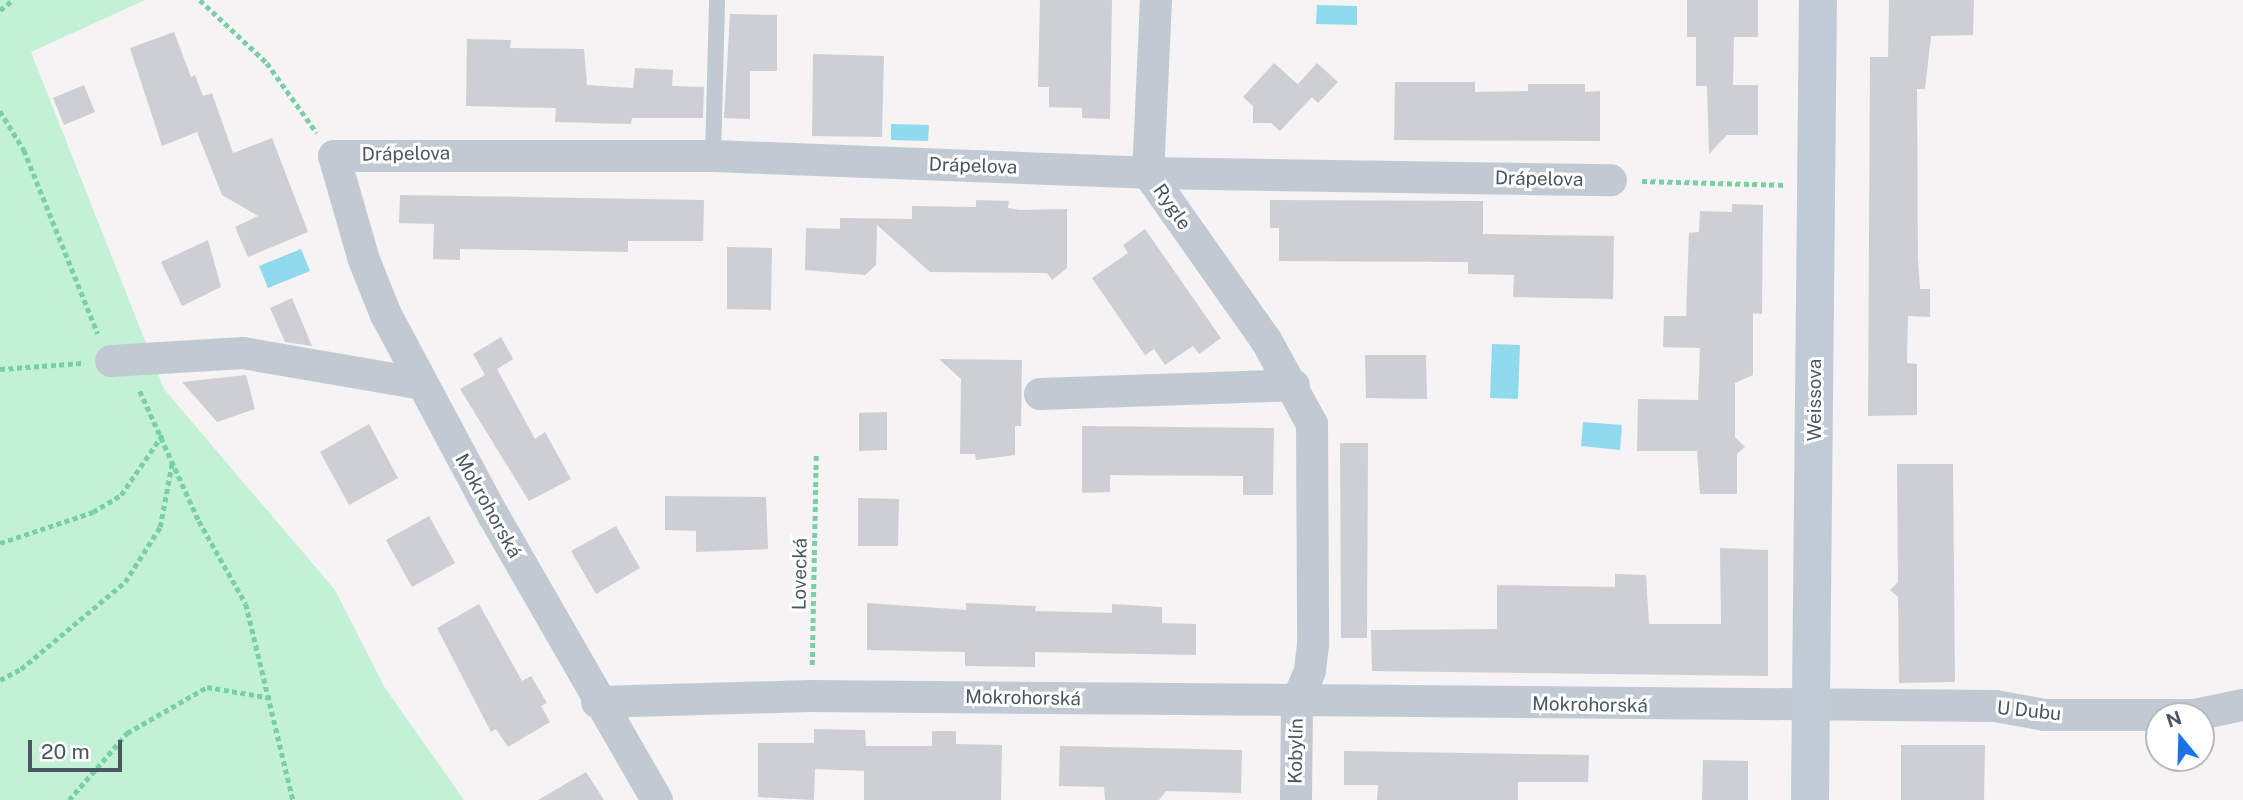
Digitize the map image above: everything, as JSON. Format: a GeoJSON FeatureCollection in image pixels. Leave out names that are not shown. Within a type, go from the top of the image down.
{"type":"FeatureCollection","features":[{"type":"Feature","properties":{"kind":"street","name":"Rygle"},"geometry":{"type":"LineString","coordinates":[[1156,0],[1148,173],[1294,385],[1312,424],[1313,645],[1310,671],[1297,702]]}},
{"type":"Feature","properties":{"kind":"street","name":"Weissova"},"geometry":{"type":"LineString","coordinates":[[1810,800],[1818,0]]}},
{"type":"Feature","properties":{"kind":"street","name":"Drápelova"},"geometry":{"type":"LineString","coordinates":[[334,156],[713,156],[1148,173],[1611,180]]}},
{"type":"Feature","properties":{"kind":"street","name":"Mokrohorská"},"geometry":{"type":"LineString","coordinates":[[334,156],[373,288],[422,384],[597,702],[810,696],[1813,708]]}},
{"type":"Feature","properties":{"kind":"street"},"geometry":{"type":"LineString","coordinates":[[111,361],[243,353],[422,384]]}},
{"type":"Feature","properties":{"kind":"street"},"geometry":{"type":"LineString","coordinates":[[1040,394],[1294,385]]}},
{"type":"Feature","properties":{"kind":"street"},"geometry":{"type":"LineString","coordinates":[[597,702],[657,800]]}},
{"type":"Feature","properties":{"kind":"street","name":"Kobylín"},"geometry":{"type":"LineString","coordinates":[[1296,800],[1297,702]]}},
{"type":"Feature","properties":{"kind":"street","name":"U Dubu"},"geometry":{"type":"LineString","coordinates":[[1813,708],[1994,706],[2045,715],[2195,715],[2243,705]]}},
{"type":"Feature","properties":{"kind":"lane"},"geometry":{"type":"LineString","coordinates":[[713,156],[717,0]]}},
{"type":"Feature","properties":{"kind":"path"},"geometry":{"type":"LineString","coordinates":[[0,10],[13,0]]}},
{"type":"Feature","properties":{"kind":"path"},"geometry":{"type":"LineString","coordinates":[[200,0],[267,63],[334,156]]}},
{"type":"Feature","properties":{"kind":"path"},"geometry":{"type":"LineString","coordinates":[[0,111],[24,150],[68,267],[111,361],[147,397],[172,463],[246,604],[272,698],[293,800]]}},
{"type":"Feature","properties":{"kind":"path"},"geometry":{"type":"LineString","coordinates":[[1611,180],[1816,187]]}},
{"type":"Feature","properties":{"kind":"path"},"geometry":{"type":"LineString","coordinates":[[0,369],[111,361]]}},
{"type":"Feature","properties":{"kind":"path"},"geometry":{"type":"LineString","coordinates":[[0,543],[93,512],[121,495],[163,434]]}},
{"type":"Feature","properties":{"kind":"path","name":"Lovecká"},"geometry":{"type":"LineString","coordinates":[[810,696],[816,453]]}},
{"type":"Feature","properties":{"kind":"path"},"geometry":{"type":"LineString","coordinates":[[0,680],[21,669],[125,582],[160,527],[172,463]]}},
{"type":"Feature","properties":{"kind":"path"},"geometry":{"type":"LineString","coordinates":[[69,800],[127,733],[207,687],[272,698]]}},
{"type":"Feature","properties":{"kind":"green space"},"geometry":{"type":"Polygon","coordinates":[[[0,0],[145,0],[31,52],[164,389],[335,590],[385,688],[464,800],[0,800],[0,0]]]}},
{"type":"Feature","properties":{"kind":"water"},"geometry":{"type":"Polygon","coordinates":[[[1317,5],[1357,6],[1357,25],[1316,24],[1317,5]]]}},
{"type":"Feature","properties":{"kind":"water"},"geometry":{"type":"Polygon","coordinates":[[[891,124],[929,125],[928,141],[891,140],[891,124]]]}},
{"type":"Feature","properties":{"kind":"water"},"geometry":{"type":"Polygon","coordinates":[[[301,249],[310,271],[268,288],[259,266],[301,249]]]}},
{"type":"Feature","properties":{"kind":"water"},"geometry":{"type":"Polygon","coordinates":[[[1492,344],[1520,345],[1518,399],[1490,398],[1492,344]]]}},
{"type":"Feature","properties":{"kind":"water"},"geometry":{"type":"Polygon","coordinates":[[[1583,422],[1622,425],[1620,450],[1581,446],[1583,422]]]}},
{"type":"Feature","properties":{"kind":"building"},"geometry":{"type":"Polygon","coordinates":[[[1040,0],[1112,0],[1110,119],[1082,118],[1082,108],[1049,107],[1049,87],[1038,87],[1040,0]]]}},
{"type":"Feature","properties":{"kind":"building"},"geometry":{"type":"Polygon","coordinates":[[[1687,0],[1758,0],[1758,37],[1734,37],[1733,85],[1758,85],[1758,135],[1727,135],[1709,154],[1707,86],[1696,86],[1696,37],[1687,37],[1687,0]]]}},
{"type":"Feature","properties":{"kind":"building"},"geometry":{"type":"Polygon","coordinates":[[[1889,0],[1974,0],[1973,35],[1931,36],[1925,89],[1917,89],[1918,259],[1920,289],[1930,289],[1930,317],[1908,316],[1907,363],[1917,364],[1917,415],[1868,416],[1870,57],[1888,57],[1889,0]]]}},
{"type":"Feature","properties":{"kind":"building"},"geometry":{"type":"Polygon","coordinates":[[[730,14],[777,15],[777,71],[750,71],[750,119],[724,118],[730,14]]]}},
{"type":"Feature","properties":{"kind":"building"},"geometry":{"type":"Polygon","coordinates":[[[174,32],[191,77],[195,75],[203,96],[212,93],[233,153],[272,138],[308,232],[248,257],[235,227],[258,216],[222,195],[197,132],[162,146],[130,48],[174,32]]]}},
{"type":"Feature","properties":{"kind":"building"},"geometry":{"type":"Polygon","coordinates":[[[467,39],[511,40],[510,48],[584,49],[587,85],[633,88],[635,68],[673,70],[672,86],[704,87],[703,118],[632,118],[631,124],[555,122],[556,108],[466,106],[467,39]]]}},
{"type":"Feature","properties":{"kind":"building"},"geometry":{"type":"Polygon","coordinates":[[[813,54],[884,56],[882,137],[812,136],[813,54]]]}},
{"type":"Feature","properties":{"kind":"building"},"geometry":{"type":"Polygon","coordinates":[[[1274,63],[1303,89],[1298,84],[1317,63],[1338,82],[1318,103],[1312,97],[1280,131],[1271,123],[1253,123],[1253,106],[1243,97],[1274,63]]]}},
{"type":"Feature","properties":{"kind":"building"},"geometry":{"type":"Polygon","coordinates":[[[1395,82],[1475,82],[1475,92],[1528,91],[1528,84],[1585,84],[1585,92],[1600,91],[1600,141],[1394,140],[1395,82]]]}},
{"type":"Feature","properties":{"kind":"building"},"geometry":{"type":"Polygon","coordinates":[[[84,85],[95,112],[64,125],[53,98],[84,85]]]}},
{"type":"Feature","properties":{"kind":"building"},"geometry":{"type":"Polygon","coordinates":[[[400,195],[704,200],[703,241],[628,241],[628,252],[460,249],[460,260],[433,259],[434,224],[399,223],[400,195]]]}},
{"type":"Feature","properties":{"kind":"building"},"geometry":{"type":"Polygon","coordinates":[[[976,200],[1009,201],[1008,208],[1020,210],[1067,209],[1067,268],[1052,280],[1047,273],[930,272],[877,225],[876,265],[865,275],[805,270],[806,228],[840,229],[840,218],[912,219],[912,206],[976,207],[976,200]]]}},
{"type":"Feature","properties":{"kind":"building"},"geometry":{"type":"Polygon","coordinates":[[[1270,200],[1483,201],[1483,234],[1614,236],[1613,299],[1513,297],[1514,275],[1468,274],[1468,262],[1279,261],[1279,228],[1270,228],[1270,200]]]}},
{"type":"Feature","properties":{"kind":"building"},"geometry":{"type":"Polygon","coordinates":[[[1732,204],[1763,205],[1762,314],[1753,313],[1753,375],[1735,383],[1735,437],[1745,447],[1737,454],[1737,494],[1700,494],[1697,451],[1637,451],[1638,399],[1698,400],[1700,348],[1663,347],[1664,316],[1686,316],[1689,233],[1699,232],[1700,211],[1732,212],[1732,204]]]}},
{"type":"Feature","properties":{"kind":"building"},"geometry":{"type":"Polygon","coordinates":[[[1145,229],[1221,338],[1199,354],[1193,346],[1165,365],[1154,349],[1145,355],[1092,278],[1128,253],[1123,245],[1145,229]]]}},
{"type":"Feature","properties":{"kind":"building"},"geometry":{"type":"Polygon","coordinates":[[[208,240],[221,287],[182,306],[161,262],[208,240]]]}},
{"type":"Feature","properties":{"kind":"building"},"geometry":{"type":"Polygon","coordinates":[[[727,247],[772,248],[771,310],[727,309],[727,247]]]}},
{"type":"Feature","properties":{"kind":"building"},"geometry":{"type":"Polygon","coordinates":[[[292,298],[312,346],[285,342],[270,308],[292,298]]]}},
{"type":"Feature","properties":{"kind":"building"},"geometry":{"type":"Polygon","coordinates":[[[501,337],[513,359],[497,369],[535,439],[545,432],[571,479],[529,501],[460,389],[485,375],[473,354],[501,337]]]}},
{"type":"Feature","properties":{"kind":"building"},"geometry":{"type":"Polygon","coordinates":[[[1365,355],[1426,355],[1427,399],[1366,398],[1365,355]]]}},
{"type":"Feature","properties":{"kind":"building"},"geometry":{"type":"Polygon","coordinates":[[[939,359],[1022,360],[1021,426],[1015,426],[1015,455],[976,460],[975,454],[960,454],[961,379],[939,359]]]}},
{"type":"Feature","properties":{"kind":"building"},"geometry":{"type":"Polygon","coordinates":[[[246,375],[255,409],[217,422],[182,382],[246,375]]]}},
{"type":"Feature","properties":{"kind":"building"},"geometry":{"type":"Polygon","coordinates":[[[887,412],[887,450],[859,451],[859,413],[887,412]]]}},
{"type":"Feature","properties":{"kind":"building"},"geometry":{"type":"Polygon","coordinates":[[[369,424],[398,478],[349,505],[320,452],[369,424]]]}},
{"type":"Feature","properties":{"kind":"building"},"geometry":{"type":"Polygon","coordinates":[[[1082,426],[1274,428],[1273,495],[1243,495],[1243,476],[1110,475],[1110,492],[1082,493],[1082,426]]]}},
{"type":"Feature","properties":{"kind":"building"},"geometry":{"type":"Polygon","coordinates":[[[1340,443],[1368,443],[1367,638],[1341,638],[1340,443]]]}},
{"type":"Feature","properties":{"kind":"building"},"geometry":{"type":"Polygon","coordinates":[[[1897,464],[1953,464],[1955,682],[1899,683],[1898,597],[1890,590],[1898,582],[1897,464]]]}},
{"type":"Feature","properties":{"kind":"building"},"geometry":{"type":"Polygon","coordinates":[[[665,496],[766,497],[768,549],[696,552],[696,531],[665,530],[665,496]]]}},
{"type":"Feature","properties":{"kind":"building"},"geometry":{"type":"Polygon","coordinates":[[[858,498],[899,499],[898,546],[858,546],[858,498]]]}},
{"type":"Feature","properties":{"kind":"building"},"geometry":{"type":"Polygon","coordinates":[[[429,516],[455,563],[412,587],[386,540],[429,516]]]}},
{"type":"Feature","properties":{"kind":"building"},"geometry":{"type":"Polygon","coordinates":[[[616,526],[640,568],[596,594],[571,551],[616,526]]]}},
{"type":"Feature","properties":{"kind":"building"},"geometry":{"type":"Polygon","coordinates":[[[1720,548],[1768,550],[1768,676],[1372,671],[1371,630],[1497,629],[1497,585],[1615,587],[1615,574],[1646,575],[1649,624],[1721,624],[1720,548]]]}},
{"type":"Feature","properties":{"kind":"building"},"geometry":{"type":"Polygon","coordinates":[[[867,603],[966,610],[966,603],[1036,606],[1035,611],[1112,613],[1112,604],[1162,607],[1162,623],[1196,624],[1196,655],[1035,652],[1035,667],[965,666],[965,652],[867,650],[867,603]]]}},
{"type":"Feature","properties":{"kind":"building"},"geometry":{"type":"Polygon","coordinates":[[[479,604],[522,681],[531,676],[547,703],[541,706],[550,722],[508,747],[496,729],[491,732],[437,628],[479,604]]]}},
{"type":"Feature","properties":{"kind":"building"},"geometry":{"type":"Polygon","coordinates":[[[814,729],[865,730],[866,746],[932,746],[932,731],[956,731],[956,744],[1002,745],[1001,800],[864,800],[864,771],[815,769],[814,800],[758,797],[758,743],[814,743],[814,729]]]}},
{"type":"Feature","properties":{"kind":"building"},"geometry":{"type":"Polygon","coordinates":[[[1901,745],[1985,745],[1984,800],[1901,800],[1901,745]]]}},
{"type":"Feature","properties":{"kind":"building"},"geometry":{"type":"Polygon","coordinates":[[[1060,746],[1242,750],[1241,793],[1166,791],[1159,800],[1105,800],[1104,787],[1059,786],[1060,746]]]}},
{"type":"Feature","properties":{"kind":"building"},"geometry":{"type":"Polygon","coordinates":[[[1344,751],[1589,755],[1588,782],[1518,782],[1518,800],[1377,800],[1378,785],[1344,785],[1344,751]]]}},
{"type":"Feature","properties":{"kind":"building"},"geometry":{"type":"Polygon","coordinates":[[[1703,760],[1748,761],[1748,800],[1702,800],[1703,760]]]}},
{"type":"Feature","properties":{"kind":"building"},"geometry":{"type":"Polygon","coordinates":[[[586,772],[604,800],[538,800],[586,772]]]}}]}
